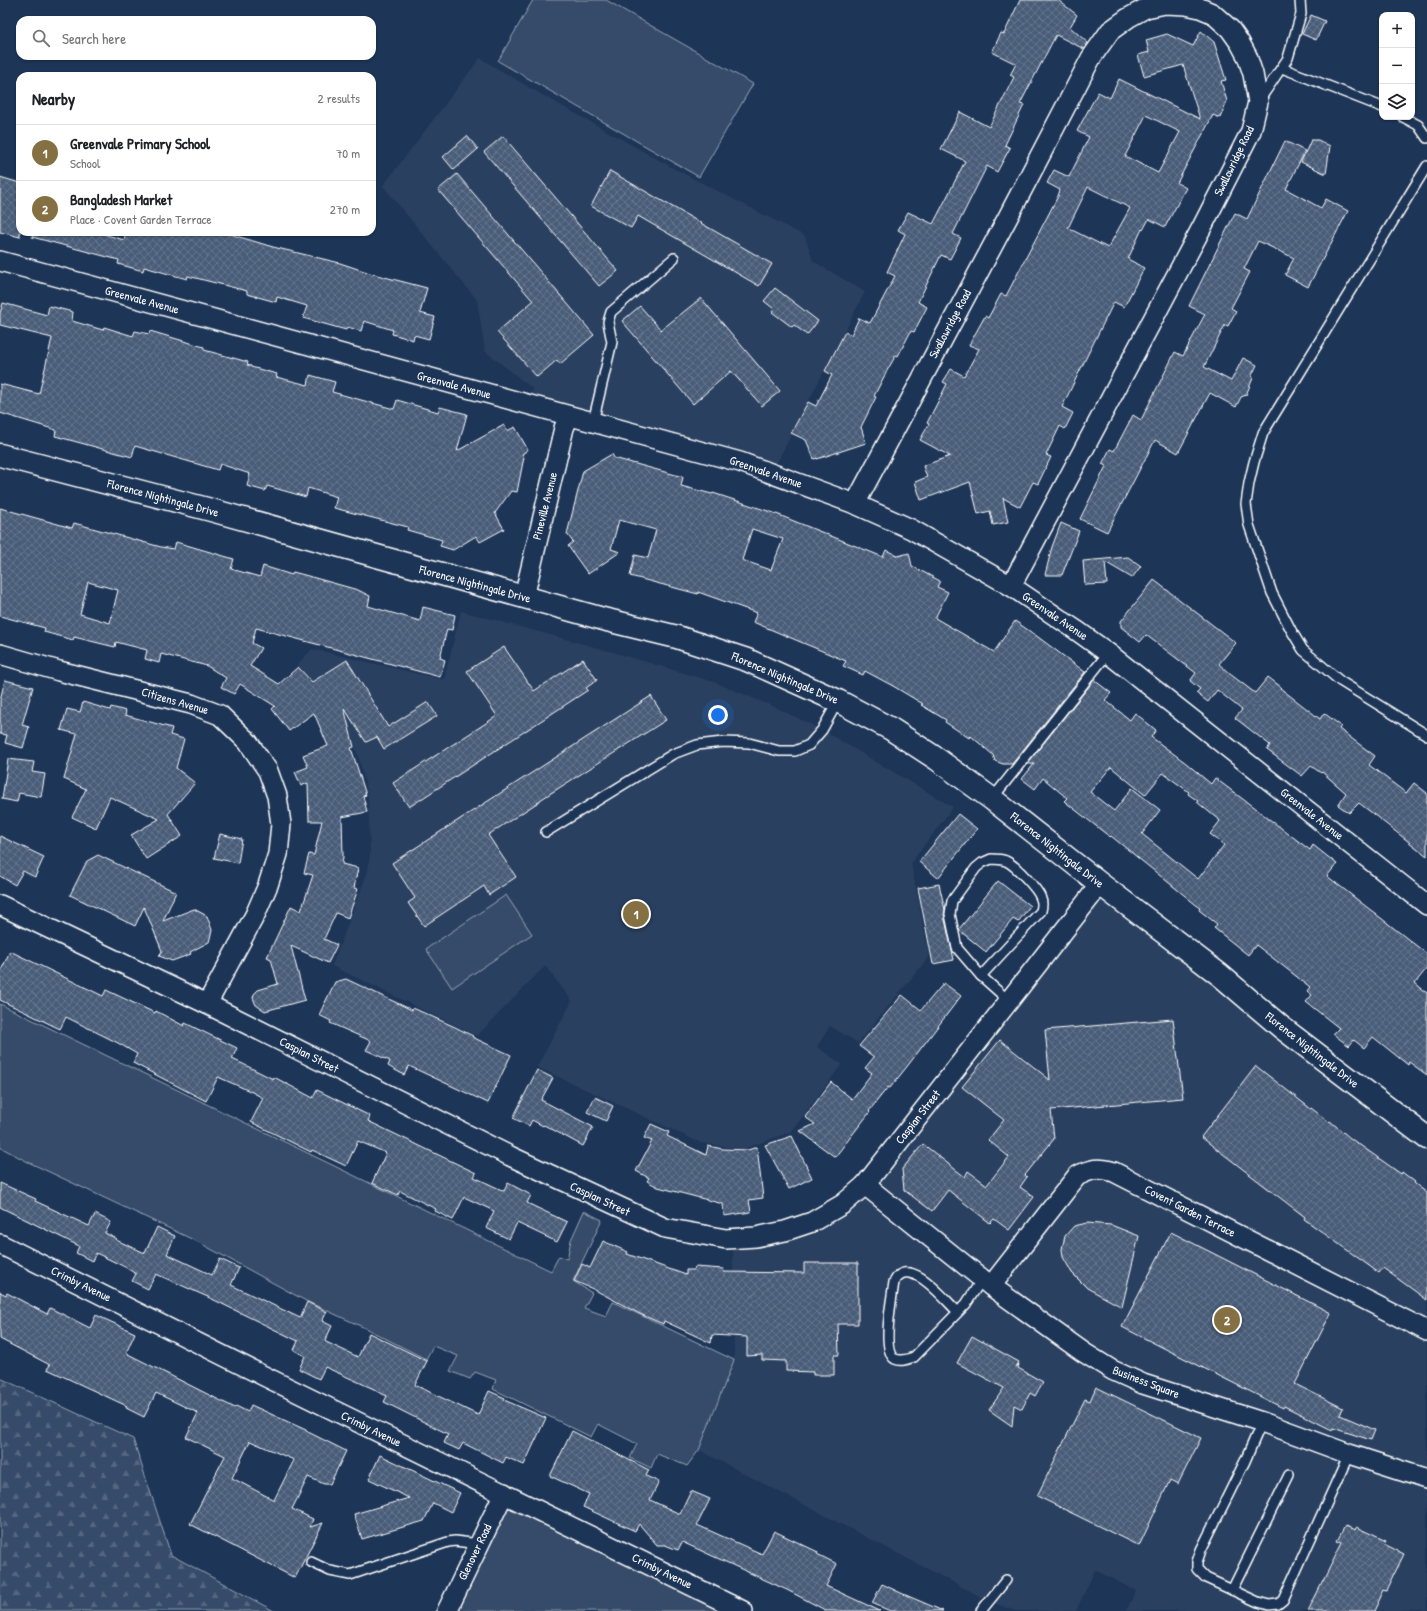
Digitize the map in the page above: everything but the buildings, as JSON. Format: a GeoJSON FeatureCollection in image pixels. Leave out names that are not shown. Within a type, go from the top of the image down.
{"type":"FeatureCollection","features":[{"type":"Feature","properties":{"kind":"street","name":"Swallowridge Road"},"geometry":{"type":"LineString","coordinates":[[855,504],[1008,217],[1090,58],[1110,32],[1128,18],[1146,8],[1165,4],[1186,5],[1200,8],[1212,13],[1230,28],[1247,56],[1253,74],[1258,102],[1251,131],[1011,586]]}},
{"type":"Feature","properties":{"kind":"street","name":"Greenvale Avenue"},"geometry":{"type":"LineString","coordinates":[[0,261],[740,462],[855,504],[911,530],[1011,586],[1076,630],[1108,653],[1427,905]]}},
{"type":"Feature","properties":{"kind":"street","name":"Pineville Avenue"},"geometry":{"type":"LineString","coordinates":[[524,597],[568,416]]}},
{"type":"Feature","properties":{"kind":"street","name":"Florence Nightingale Drive"},"geometry":{"type":"LineString","coordinates":[[0,455],[219,512],[677,638],[747,660],[838,701],[891,729],[937,759],[992,799],[1099,883],[1220,974],[1281,1027],[1427,1138]]}},
{"type":"Feature","properties":{"kind":"street","name":"Citizens Avenue"},"geometry":{"type":"LineString","coordinates":[[0,654],[59,671],[190,704],[220,715],[248,742],[268,771],[277,796],[281,824],[278,854],[268,885],[255,915],[207,1004]]}},
{"type":"Feature","properties":{"kind":"street","name":"Caspian Street"},"geometry":{"type":"LineString","coordinates":[[0,905],[207,1004],[510,1156],[665,1228],[726,1239],[756,1237],[785,1231],[812,1222],[843,1204],[865,1185],[1008,1000],[1091,896],[1099,883]]}},
{"type":"Feature","properties":{"kind":"street","name":"Covent Garden Terrace"},"geometry":{"type":"LineString","coordinates":[[986,1283],[1076,1176],[1087,1170],[1102,1169],[1114,1172],[1427,1331]]}},
{"type":"Feature","properties":{"kind":"street","name":"Business Square"},"geometry":{"type":"LineString","coordinates":[[865,1185],[986,1283],[1083,1352],[1112,1370],[1143,1384],[1262,1422],[1349,1454],[1427,1479]]}},
{"type":"Feature","properties":{"kind":"street","name":"Crimby Avenue"},"geometry":{"type":"LineString","coordinates":[[0,1244],[278,1383],[743,1611]]}},
{"type":"Feature","properties":{"kind":"street","name":"Glenover Road"},"geometry":{"type":"LineString","coordinates":[[447,1611],[504,1494]]}},
{"type":"Feature","properties":{"kind":"lane"},"geometry":{"type":"LineString","coordinates":[[1258,102],[1288,58],[1302,14],[1300,0]]}},
{"type":"Feature","properties":{"kind":"lane"},"geometry":{"type":"LineString","coordinates":[[1282,68],[1379,106]]}},
{"type":"Feature","properties":{"kind":"lane"},"geometry":{"type":"LineString","coordinates":[[1409,120],[1418,125],[1427,138]]}},
{"type":"Feature","properties":{"kind":"lane"},"geometry":{"type":"LineString","coordinates":[[1427,166],[1263,433],[1254,462],[1246,504],[1249,525],[1272,593],[1303,650],[1340,681],[1427,735]]}},
{"type":"Feature","properties":{"kind":"lane"},"geometry":{"type":"LineString","coordinates":[[593,422],[612,342],[608,322],[611,312],[674,258]]}},
{"type":"Feature","properties":{"kind":"lane"},"geometry":{"type":"LineString","coordinates":[[992,799],[1108,653]]}},
{"type":"Feature","properties":{"kind":"lane"},"geometry":{"type":"LineString","coordinates":[[546,832],[673,754],[697,746],[723,742],[749,744],[779,751],[795,751],[809,745],[822,730],[838,701]]}},
{"type":"Feature","properties":{"kind":"lane"},"geometry":{"type":"LineString","coordinates":[[981,976],[1041,911],[1042,905],[1038,892],[1008,862],[999,859],[991,859],[982,863],[976,868],[952,901],[950,914],[957,948],[981,976],[1008,1000]]}},
{"type":"Feature","properties":{"kind":"lane"},"geometry":{"type":"LineString","coordinates":[[958,1312],[925,1281],[913,1273],[904,1272],[898,1276],[894,1282],[888,1342],[889,1352],[894,1359],[903,1361],[914,1357],[942,1330],[986,1283]]}},
{"type":"Feature","properties":{"kind":"lane"},"geometry":{"type":"LineString","coordinates":[[1262,1422],[1245,1461],[1201,1550],[1197,1562],[1197,1569],[1206,1578],[1269,1605],[1278,1604],[1283,1600],[1349,1454]]}},
{"type":"Feature","properties":{"kind":"lane"},"geometry":{"type":"LineString","coordinates":[[1232,1590],[1289,1475]]}},
{"type":"Feature","properties":{"kind":"lane"},"geometry":{"type":"LineString","coordinates":[[311,1562],[330,1571],[350,1575],[448,1542],[455,1541],[479,1544]]}},
{"type":"Feature","properties":{"kind":"lane"},"geometry":{"type":"LineString","coordinates":[[981,1611],[1006,1580]]}},
{"type":"Feature","properties":{"kind":"shaded area"},"geometry":{"type":"Polygon","coordinates":[[[480,58],[530,88],[673,168],[805,236],[813,261],[865,292],[772,472],[529,405],[533,389],[485,351],[477,300],[383,186],[480,58]]]}},
{"type":"Feature","properties":{"kind":"shaded area"},"geometry":{"type":"Polygon","coordinates":[[[461,611],[609,651],[714,682],[777,708],[822,730],[953,807],[911,863],[929,957],[858,1043],[830,1026],[817,1047],[842,1064],[791,1132],[743,1149],[701,1143],[537,1067],[572,1001],[545,966],[477,1036],[332,966],[368,871],[370,853],[368,794],[358,755],[342,719],[321,690],[297,665],[312,649],[444,680],[461,611]]]}},
{"type":"Feature","properties":{"kind":"shaded area"},"geometry":{"type":"Polygon","coordinates":[[[1101,884],[1427,1137],[1427,1611],[1126,1611],[1136,1591],[1095,1570],[1076,1611],[1015,1611],[989,1601],[699,1450],[734,1360],[733,1240],[844,1204],[1101,884]]]}},
{"type":"Feature","properties":{"kind":"green space"},"geometry":{"type":"Polygon","coordinates":[[[533,0],[606,0],[753,84],[699,177],[498,61],[533,0]]]}},
{"type":"Feature","properties":{"kind":"green space"},"geometry":{"type":"Polygon","coordinates":[[[506,895],[532,934],[452,988],[426,949],[506,895]]]}},
{"type":"Feature","properties":{"kind":"green space"},"geometry":{"type":"Polygon","coordinates":[[[0,1004],[551,1271],[559,1256],[567,1259],[571,1240],[584,1211],[602,1220],[573,1281],[592,1293],[584,1308],[606,1316],[613,1302],[734,1360],[699,1450],[687,1466],[657,1454],[651,1468],[630,1458],[637,1444],[598,1424],[591,1437],[493,1389],[496,1380],[475,1372],[470,1379],[450,1371],[458,1356],[433,1346],[426,1359],[365,1328],[306,1301],[198,1242],[26,1161],[0,1147],[0,1004]]]}},
{"type":"Feature","properties":{"kind":"green space"},"geometry":{"type":"Polygon","coordinates":[[[0,1378],[133,1439],[171,1555],[274,1611],[0,1611],[0,1378]]]}},
{"type":"Feature","properties":{"kind":"green space"},"geometry":{"type":"Polygon","coordinates":[[[505,1493],[724,1601],[719,1611],[449,1611],[505,1493]]]}},
{"type":"Feature","properties":{"kind":"place","name":"Greenvale Primary School"},"geometry":{"type":"Point","coordinates":[636,914]}},
{"type":"Feature","properties":{"kind":"place","name":"Bangladesh Market"},"geometry":{"type":"Point","coordinates":[1227,1320]}}]}
